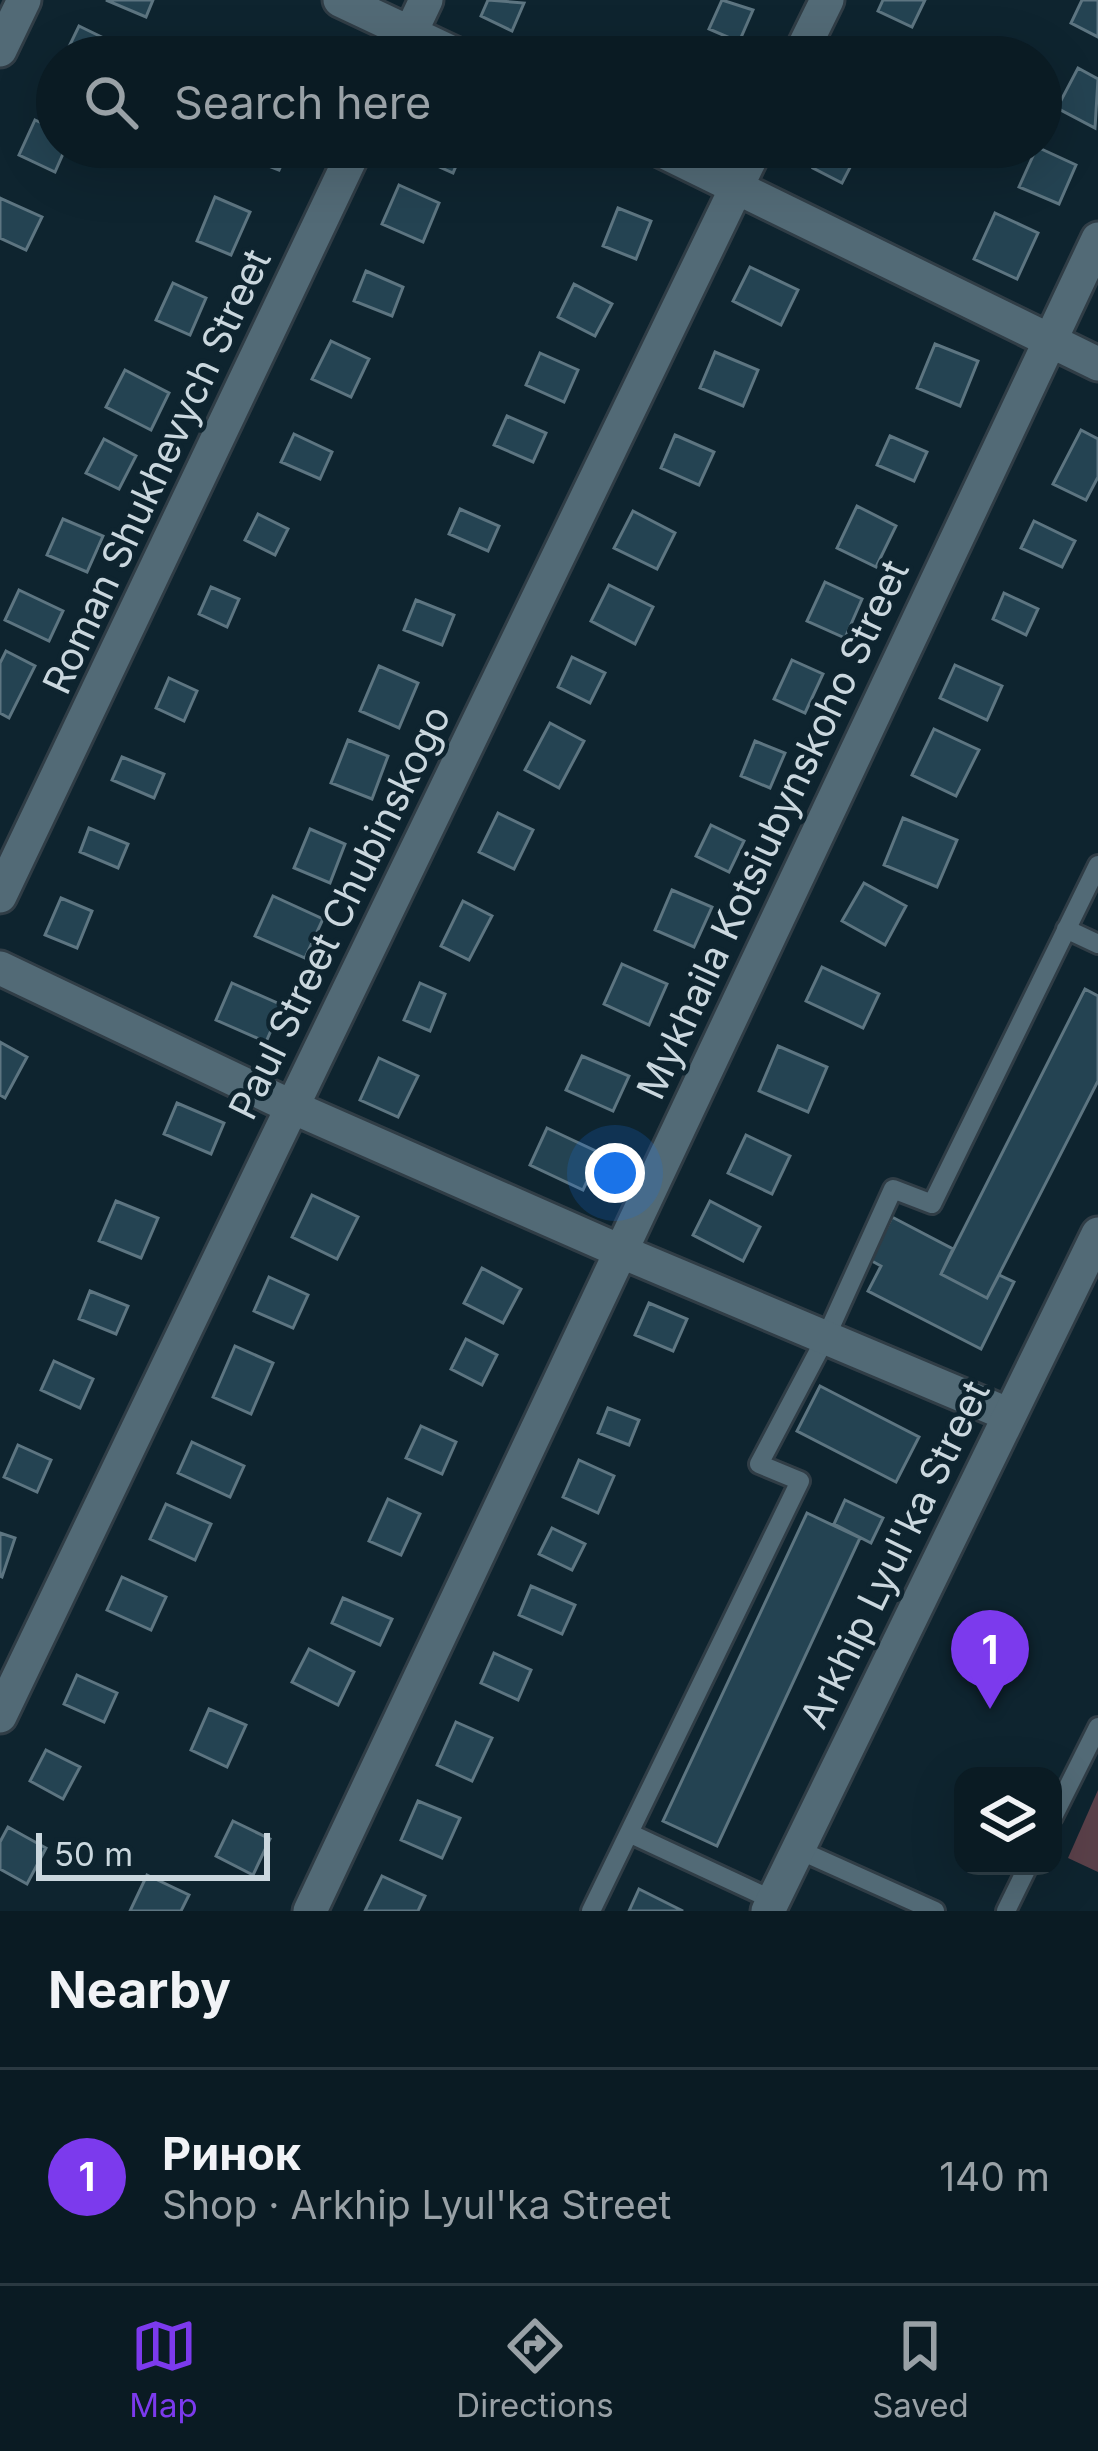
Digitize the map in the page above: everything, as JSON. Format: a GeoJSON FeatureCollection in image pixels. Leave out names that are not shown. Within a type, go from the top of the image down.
{"type":"FeatureCollection","features":[{"type":"Feature","properties":{"kind":"street"},"geometry":{"type":"LineString","coordinates":[[0,50],[24,0]]}},
{"type":"Feature","properties":{"kind":"street"},"geometry":{"type":"LineString","coordinates":[[340,0],[392,36]]}},
{"type":"Feature","properties":{"kind":"street"},"geometry":{"type":"LineString","coordinates":[[409,36],[426,0]]}},
{"type":"Feature","properties":{"kind":"street"},"geometry":{"type":"LineString","coordinates":[[809,36],[826,0]]}},
{"type":"Feature","properties":{"kind":"street","name":"Roman Shukhevych Street"},"geometry":{"type":"LineString","coordinates":[[0,896],[346,168]]}},
{"type":"Feature","properties":{"kind":"street"},"geometry":{"type":"LineString","coordinates":[[699,168],[1098,364]]}},
{"type":"Feature","properties":{"kind":"street","name":"Paul Street Chubinskogo"},"geometry":{"type":"LineString","coordinates":[[0,1715],[746,168]]}},
{"type":"Feature","properties":{"kind":"street","name":"Mykhaila Kotsiubynskoho Street"},"geometry":{"type":"LineString","coordinates":[[310,1911],[1098,239]]}},
{"type":"Feature","properties":{"kind":"street"},"geometry":{"type":"LineString","coordinates":[[0,968],[290,1106],[1007,1414]]}},
{"type":"Feature","properties":{"kind":"street","name":"Arkhip Lyul'ka Street"},"geometry":{"type":"LineString","coordinates":[[771,1906],[1098,1234]]}},
{"type":"Feature","properties":{"kind":"lane"},"geometry":{"type":"LineString","coordinates":[[591,1911],[800,1481],[759,1464],[826,1337],[893,1189],[932,1204],[1098,865]]}},
{"type":"Feature","properties":{"kind":"lane"},"geometry":{"type":"LineString","coordinates":[[1066,928],[1098,944]]}},
{"type":"Feature","properties":{"kind":"lane"},"geometry":{"type":"LineString","coordinates":[[1062,1799],[1098,1727]]}},
{"type":"Feature","properties":{"kind":"lane"},"geometry":{"type":"LineString","coordinates":[[629,1833],[771,1906]]}},
{"type":"Feature","properties":{"kind":"lane"},"geometry":{"type":"LineString","coordinates":[[799,1850],[934,1911]]}},
{"type":"Feature","properties":{"kind":"lane"},"geometry":{"type":"LineString","coordinates":[[1006,1911],[1024,1875]]}},
{"type":"Feature","properties":{"kind":"shaded area"},"geometry":{"type":"Polygon","coordinates":[[[1098,1790],[1098,1872],[1068,1858],[1098,1790]]]}},
{"type":"Feature","properties":{"kind":"building"},"geometry":{"type":"Polygon","coordinates":[[[106,0],[153,0],[146,17],[106,0]]]}},
{"type":"Feature","properties":{"kind":"building"},"geometry":{"type":"Polygon","coordinates":[[[488,0],[524,3],[512,31],[481,16],[488,0]]]}},
{"type":"Feature","properties":{"kind":"building"},"geometry":{"type":"Polygon","coordinates":[[[722,0],[753,10],[742,36],[709,29],[722,0]]]}},
{"type":"Feature","properties":{"kind":"building"},"geometry":{"type":"Polygon","coordinates":[[[883,0],[925,0],[912,27],[878,11],[883,0]]]}},
{"type":"Feature","properties":{"kind":"building"},"geometry":{"type":"Polygon","coordinates":[[[1082,0],[1098,0],[1098,37],[1071,23],[1082,0]]]}},
{"type":"Feature","properties":{"kind":"building"},"geometry":{"type":"Polygon","coordinates":[[[79,26],[100,36],[74,36],[79,26]]]}},
{"type":"Feature","properties":{"kind":"building"},"geometry":{"type":"Polygon","coordinates":[[[1078,68],[1098,79],[1095,128],[1062,111],[1062,98],[1078,68]]]}},
{"type":"Feature","properties":{"kind":"building"},"geometry":{"type":"Polygon","coordinates":[[[35,120],[36,120],[36,163],[19,155],[35,120]]]}},
{"type":"Feature","properties":{"kind":"building"},"geometry":{"type":"Polygon","coordinates":[[[1062,159],[1076,165],[1059,204],[1019,187],[1028,168],[1062,168],[1062,159]]]}},
{"type":"Feature","properties":{"kind":"building"},"geometry":{"type":"Polygon","coordinates":[[[813,168],[850,168],[842,183],[813,168]]]}},
{"type":"Feature","properties":{"kind":"building"},"geometry":{"type":"Polygon","coordinates":[[[399,185],[439,203],[423,242],[382,224],[399,185]]]}},
{"type":"Feature","properties":{"kind":"building"},"geometry":{"type":"Polygon","coordinates":[[[215,197],[250,212],[231,255],[197,241],[215,197]]]}},
{"type":"Feature","properties":{"kind":"building"},"geometry":{"type":"Polygon","coordinates":[[[0,198],[42,217],[26,250],[0,238],[0,198]]]}},
{"type":"Feature","properties":{"kind":"building"},"geometry":{"type":"Polygon","coordinates":[[[618,208],[651,221],[636,259],[603,246],[618,208]]]}},
{"type":"Feature","properties":{"kind":"building"},"geometry":{"type":"Polygon","coordinates":[[[995,213],[1038,233],[1017,279],[974,259],[995,213]]]}},
{"type":"Feature","properties":{"kind":"building"},"geometry":{"type":"Polygon","coordinates":[[[750,267],[798,290],[781,325],[733,301],[750,267]]]}},
{"type":"Feature","properties":{"kind":"building"},"geometry":{"type":"Polygon","coordinates":[[[366,271],[403,287],[392,316],[354,301],[366,271]]]}},
{"type":"Feature","properties":{"kind":"building"},"geometry":{"type":"Polygon","coordinates":[[[173,283],[206,298],[190,335],[156,320],[173,283]]]}},
{"type":"Feature","properties":{"kind":"building"},"geometry":{"type":"Polygon","coordinates":[[[574,284],[612,304],[595,336],[558,317],[574,284]]]}},
{"type":"Feature","properties":{"kind":"building"},"geometry":{"type":"Polygon","coordinates":[[[331,341],[369,359],[351,397],[312,379],[331,341]]]}},
{"type":"Feature","properties":{"kind":"building"},"geometry":{"type":"Polygon","coordinates":[[[935,344],[978,361],[960,406],[917,388],[935,344]]]}},
{"type":"Feature","properties":{"kind":"building"},"geometry":{"type":"Polygon","coordinates":[[[715,352],[758,370],[743,406],[700,388],[715,352]]]}},
{"type":"Feature","properties":{"kind":"building"},"geometry":{"type":"Polygon","coordinates":[[[540,353],[578,370],[564,402],[526,385],[540,353]]]}},
{"type":"Feature","properties":{"kind":"building"},"geometry":{"type":"Polygon","coordinates":[[[125,370],[169,393],[151,430],[106,407],[125,370]]]}},
{"type":"Feature","properties":{"kind":"building"},"geometry":{"type":"Polygon","coordinates":[[[507,416],[546,433],[533,462],[494,445],[507,416]]]}},
{"type":"Feature","properties":{"kind":"building"},"geometry":{"type":"Polygon","coordinates":[[[1081,430],[1098,439],[1098,477],[1086,500],[1053,484],[1081,430]]]}},
{"type":"Feature","properties":{"kind":"building"},"geometry":{"type":"Polygon","coordinates":[[[294,434],[332,452],[320,479],[281,462],[294,434]]]}},
{"type":"Feature","properties":{"kind":"building"},"geometry":{"type":"Polygon","coordinates":[[[675,435],[714,452],[699,485],[661,468],[675,435]]]}},
{"type":"Feature","properties":{"kind":"building"},"geometry":{"type":"Polygon","coordinates":[[[890,436],[927,452],[914,481],[877,465],[890,436]]]}},
{"type":"Feature","properties":{"kind":"building"},"geometry":{"type":"Polygon","coordinates":[[[104,439],[136,456],[119,489],[86,473],[104,439]]]}},
{"type":"Feature","properties":{"kind":"building"},"geometry":{"type":"Polygon","coordinates":[[[857,506],[896,526],[876,567],[837,548],[857,506]]]}},
{"type":"Feature","properties":{"kind":"building"},"geometry":{"type":"Polygon","coordinates":[[[460,509],[499,526],[488,551],[449,534],[460,509]]]}},
{"type":"Feature","properties":{"kind":"building"},"geometry":{"type":"Polygon","coordinates":[[[633,511],[675,533],[657,569],[614,548],[633,511]]]}},
{"type":"Feature","properties":{"kind":"building"},"geometry":{"type":"Polygon","coordinates":[[[258,514],[288,529],[275,555],[245,540],[258,514]]]}},
{"type":"Feature","properties":{"kind":"building"},"geometry":{"type":"Polygon","coordinates":[[[63,519],[103,536],[87,572],[47,555],[63,519]]]}},
{"type":"Feature","properties":{"kind":"building"},"geometry":{"type":"Polygon","coordinates":[[[1034,521],[1075,541],[1062,567],[1021,548],[1034,521]]]}},
{"type":"Feature","properties":{"kind":"building"},"geometry":{"type":"Polygon","coordinates":[[[825,582],[862,599],[845,638],[807,621],[825,582]]]}},
{"type":"Feature","properties":{"kind":"building"},"geometry":{"type":"Polygon","coordinates":[[[609,585],[653,607],[635,644],[591,621],[609,585]]]}},
{"type":"Feature","properties":{"kind":"building"},"geometry":{"type":"Polygon","coordinates":[[[211,587],[239,599],[227,627],[199,614],[211,587]]]}},
{"type":"Feature","properties":{"kind":"building"},"geometry":{"type":"Polygon","coordinates":[[[19,590],[63,611],[49,641],[5,620],[19,590]]]}},
{"type":"Feature","properties":{"kind":"building"},"geometry":{"type":"Polygon","coordinates":[[[1004,593],[1038,609],[1026,635],[993,619],[1004,593]]]}},
{"type":"Feature","properties":{"kind":"building"},"geometry":{"type":"Polygon","coordinates":[[[416,600],[454,615],[442,645],[404,630],[416,600]]]}},
{"type":"Feature","properties":{"kind":"building"},"geometry":{"type":"Polygon","coordinates":[[[6,651],[35,666],[9,718],[0,713],[0,663],[6,651]]]}},
{"type":"Feature","properties":{"kind":"building"},"geometry":{"type":"Polygon","coordinates":[[[572,657],[605,673],[590,703],[558,687],[572,657]]]}},
{"type":"Feature","properties":{"kind":"building"},"geometry":{"type":"Polygon","coordinates":[[[792,660],[823,674],[805,713],[774,699],[792,660]]]}},
{"type":"Feature","properties":{"kind":"building"},"geometry":{"type":"Polygon","coordinates":[[[955,665],[1002,686],[987,720],[940,698],[955,665]]]}},
{"type":"Feature","properties":{"kind":"building"},"geometry":{"type":"Polygon","coordinates":[[[379,666],[418,683],[399,728],[360,711],[379,666]]]}},
{"type":"Feature","properties":{"kind":"building"},"geometry":{"type":"Polygon","coordinates":[[[169,678],[197,691],[184,721],[156,708],[169,678]]]}},
{"type":"Feature","properties":{"kind":"building"},"geometry":{"type":"Polygon","coordinates":[[[550,723],[584,741],[559,788],[525,770],[550,723]]]}},
{"type":"Feature","properties":{"kind":"building"},"geometry":{"type":"Polygon","coordinates":[[[934,729],[979,750],[956,796],[912,775],[934,729]]]}},
{"type":"Feature","properties":{"kind":"building"},"geometry":{"type":"Polygon","coordinates":[[[348,740],[388,756],[372,799],[331,783],[348,740]]]}},
{"type":"Feature","properties":{"kind":"building"},"geometry":{"type":"Polygon","coordinates":[[[755,741],[785,753],[770,788],[741,776],[755,741]]]}},
{"type":"Feature","properties":{"kind":"building"},"geometry":{"type":"Polygon","coordinates":[[[122,757],[164,774],[154,798],[112,780],[122,757]]]}},
{"type":"Feature","properties":{"kind":"building"},"geometry":{"type":"Polygon","coordinates":[[[498,813],[533,830],[514,869],[479,852],[498,813]]]}},
{"type":"Feature","properties":{"kind":"building"},"geometry":{"type":"Polygon","coordinates":[[[903,818],[957,840],[937,887],[884,865],[903,818]]]}},
{"type":"Feature","properties":{"kind":"building"},"geometry":{"type":"Polygon","coordinates":[[[711,825],[744,841],[729,872],[696,856],[711,825]]]}},
{"type":"Feature","properties":{"kind":"building"},"geometry":{"type":"Polygon","coordinates":[[[89,828],[128,844],[118,868],[80,852],[89,828]]]}},
{"type":"Feature","properties":{"kind":"building"},"geometry":{"type":"Polygon","coordinates":[[[310,829],[345,844],[330,883],[294,868],[310,829]]]}},
{"type":"Feature","properties":{"kind":"building"},"geometry":{"type":"Polygon","coordinates":[[[864,883],[906,906],[885,945],[842,921],[864,883]]]}},
{"type":"Feature","properties":{"kind":"building"},"geometry":{"type":"Polygon","coordinates":[[[672,890],[712,907],[694,947],[655,930],[672,890]]]}},
{"type":"Feature","properties":{"kind":"building"},"geometry":{"type":"Polygon","coordinates":[[[273,896],[323,919],[305,958],[255,936],[273,896]]]}},
{"type":"Feature","properties":{"kind":"building"},"geometry":{"type":"Polygon","coordinates":[[[61,898],[92,911],[77,948],[45,935],[61,898]]]}},
{"type":"Feature","properties":{"kind":"building"},"geometry":{"type":"Polygon","coordinates":[[[463,901],[492,916],[469,960],[441,946],[463,901]]]}},
{"type":"Feature","properties":{"kind":"building"},"geometry":{"type":"Polygon","coordinates":[[[622,964],[667,984],[649,1025],[604,1004],[622,964]]]}},
{"type":"Feature","properties":{"kind":"building"},"geometry":{"type":"Polygon","coordinates":[[[822,967],[879,994],[863,1028],[806,1001],[822,967]]]}},
{"type":"Feature","properties":{"kind":"building"},"geometry":{"type":"Polygon","coordinates":[[[232,983],[282,1005],[266,1042],[216,1020],[232,983]]]}},
{"type":"Feature","properties":{"kind":"building"},"geometry":{"type":"Polygon","coordinates":[[[420,983],[445,994],[430,1031],[404,1020],[420,983]]]}},
{"type":"Feature","properties":{"kind":"building"},"geometry":{"type":"Polygon","coordinates":[[[1085,989],[1098,996],[1098,1081],[987,1298],[941,1274],[1085,989]]]}},
{"type":"Feature","properties":{"kind":"building"},"geometry":{"type":"Polygon","coordinates":[[[0,1042],[27,1057],[5,1098],[0,1095],[0,1042]]]}},
{"type":"Feature","properties":{"kind":"building"},"geometry":{"type":"Polygon","coordinates":[[[778,1046],[827,1067],[808,1112],[759,1091],[778,1046]]]}},
{"type":"Feature","properties":{"kind":"building"},"geometry":{"type":"Polygon","coordinates":[[[582,1056],[629,1076],[613,1111],[566,1090],[582,1056]]]}},
{"type":"Feature","properties":{"kind":"building"},"geometry":{"type":"Polygon","coordinates":[[[379,1058],[418,1076],[398,1117],[360,1100],[379,1058]]]}},
{"type":"Feature","properties":{"kind":"building"},"geometry":{"type":"Polygon","coordinates":[[[177,1103],[224,1123],[211,1154],[164,1134],[177,1103]]]}},
{"type":"Feature","properties":{"kind":"building"},"geometry":{"type":"Polygon","coordinates":[[[547,1128],[600,1153],[583,1190],[530,1165],[547,1128]]]}},
{"type":"Feature","properties":{"kind":"building"},"geometry":{"type":"Polygon","coordinates":[[[746,1135],[790,1156],[772,1194],[728,1173],[746,1135]]]}},
{"type":"Feature","properties":{"kind":"building"},"geometry":{"type":"Polygon","coordinates":[[[312,1195],[358,1217],[337,1259],[292,1237],[312,1195]]]}},
{"type":"Feature","properties":{"kind":"building"},"geometry":{"type":"Polygon","coordinates":[[[116,1201],[158,1218],[141,1258],[99,1241],[116,1201]]]}},
{"type":"Feature","properties":{"kind":"building"},"geometry":{"type":"Polygon","coordinates":[[[710,1201],[760,1227],[743,1261],[693,1235],[710,1201]]]}},
{"type":"Feature","properties":{"kind":"building"},"geometry":{"type":"Polygon","coordinates":[[[892,1217],[953,1249],[941,1274],[987,1298],[999,1275],[1014,1282],[981,1349],[868,1291],[881,1266],[870,1260],[892,1217]]]}},
{"type":"Feature","properties":{"kind":"building"},"geometry":{"type":"Polygon","coordinates":[[[482,1268],[521,1289],[503,1323],[464,1303],[482,1268]]]}},
{"type":"Feature","properties":{"kind":"building"},"geometry":{"type":"Polygon","coordinates":[[[269,1277],[308,1295],[293,1328],[254,1311],[269,1277]]]}},
{"type":"Feature","properties":{"kind":"building"},"geometry":{"type":"Polygon","coordinates":[[[90,1291],[128,1306],[116,1334],[79,1319],[90,1291]]]}},
{"type":"Feature","properties":{"kind":"building"},"geometry":{"type":"Polygon","coordinates":[[[649,1303],[687,1319],[673,1351],[635,1335],[649,1303]]]}},
{"type":"Feature","properties":{"kind":"building"},"geometry":{"type":"Polygon","coordinates":[[[466,1339],[497,1355],[482,1385],[451,1369],[466,1339]]]}},
{"type":"Feature","properties":{"kind":"building"},"geometry":{"type":"Polygon","coordinates":[[[235,1346],[273,1363],[251,1414],[213,1397],[235,1346]]]}},
{"type":"Feature","properties":{"kind":"building"},"geometry":{"type":"Polygon","coordinates":[[[54,1361],[93,1379],[80,1408],[41,1390],[54,1361]]]}},
{"type":"Feature","properties":{"kind":"building"},"geometry":{"type":"Polygon","coordinates":[[[820,1386],[919,1437],[896,1482],[797,1431],[820,1386]]]}},
{"type":"Feature","properties":{"kind":"building"},"geometry":{"type":"Polygon","coordinates":[[[608,1408],[639,1420],[629,1445],[598,1433],[608,1408]]]}},
{"type":"Feature","properties":{"kind":"building"},"geometry":{"type":"Polygon","coordinates":[[[421,1426],[456,1442],[442,1474],[406,1458],[421,1426]]]}},
{"type":"Feature","properties":{"kind":"building"},"geometry":{"type":"Polygon","coordinates":[[[192,1442],[244,1466],[230,1497],[178,1473],[192,1442]]]}},
{"type":"Feature","properties":{"kind":"building"},"geometry":{"type":"Polygon","coordinates":[[[18,1445],[51,1460],[37,1492],[4,1477],[18,1445]]]}},
{"type":"Feature","properties":{"kind":"building"},"geometry":{"type":"Polygon","coordinates":[[[579,1460],[614,1476],[598,1513],[563,1497],[579,1460]]]}},
{"type":"Feature","properties":{"kind":"building"},"geometry":{"type":"Polygon","coordinates":[[[388,1499],[420,1514],[401,1555],[369,1541],[388,1499]]]}},
{"type":"Feature","properties":{"kind":"building"},"geometry":{"type":"Polygon","coordinates":[[[845,1500],[883,1518],[871,1543],[834,1524],[845,1500]]]}},
{"type":"Feature","properties":{"kind":"building"},"geometry":{"type":"Polygon","coordinates":[[[166,1504],[211,1524],[195,1560],[150,1539],[166,1504]]]}},
{"type":"Feature","properties":{"kind":"building"},"geometry":{"type":"Polygon","coordinates":[[[807,1513],[860,1538],[717,1846],[663,1821],[807,1513]]]}},
{"type":"Feature","properties":{"kind":"building"},"geometry":{"type":"Polygon","coordinates":[[[552,1528],[585,1544],[572,1570],[539,1554],[552,1528]]]}},
{"type":"Feature","properties":{"kind":"building"},"geometry":{"type":"Polygon","coordinates":[[[0,1533],[15,1538],[2,1577],[0,1576],[0,1533]]]}},
{"type":"Feature","properties":{"kind":"building"},"geometry":{"type":"Polygon","coordinates":[[[122,1577],[166,1597],[151,1630],[107,1610],[122,1577]]]}},
{"type":"Feature","properties":{"kind":"building"},"geometry":{"type":"Polygon","coordinates":[[[531,1586],[575,1605],[562,1634],[519,1615],[531,1586]]]}},
{"type":"Feature","properties":{"kind":"building"},"geometry":{"type":"Polygon","coordinates":[[[343,1598],[392,1619],[380,1645],[332,1623],[343,1598]]]}},
{"type":"Feature","properties":{"kind":"building"},"geometry":{"type":"Polygon","coordinates":[[[309,1649],[354,1672],[338,1705],[292,1682],[309,1649]]]}},
{"type":"Feature","properties":{"kind":"building"},"geometry":{"type":"Polygon","coordinates":[[[494,1653],[531,1670],[518,1700],[481,1683],[494,1653]]]}},
{"type":"Feature","properties":{"kind":"building"},"geometry":{"type":"Polygon","coordinates":[[[77,1675],[117,1693],[104,1722],[64,1704],[77,1675]]]}},
{"type":"Feature","properties":{"kind":"building"},"geometry":{"type":"Polygon","coordinates":[[[209,1709],[246,1725],[227,1767],[191,1750],[209,1709]]]}},
{"type":"Feature","properties":{"kind":"building"},"geometry":{"type":"Polygon","coordinates":[[[456,1722],[492,1738],[472,1781],[437,1765],[456,1722]]]}},
{"type":"Feature","properties":{"kind":"building"},"geometry":{"type":"Polygon","coordinates":[[[46,1750],[80,1767],[63,1799],[30,1781],[46,1750]]]}},
{"type":"Feature","properties":{"kind":"building"},"geometry":{"type":"Polygon","coordinates":[[[418,1801],[460,1818],[442,1858],[401,1840],[418,1801]]]}},
{"type":"Feature","properties":{"kind":"building"},"geometry":{"type":"Polygon","coordinates":[[[233,1821],[270,1839],[253,1875],[216,1856],[233,1821]]]}},
{"type":"Feature","properties":{"kind":"building"},"geometry":{"type":"Polygon","coordinates":[[[8,1827],[46,1848],[27,1884],[0,1869],[0,1842],[8,1827]]]}},
{"type":"Feature","properties":{"kind":"building"},"geometry":{"type":"Polygon","coordinates":[[[147,1875],[189,1895],[181,1911],[130,1911],[147,1875]]]}},
{"type":"Feature","properties":{"kind":"building"},"geometry":{"type":"Polygon","coordinates":[[[382,1876],[425,1896],[418,1911],[365,1911],[382,1876]]]}},
{"type":"Feature","properties":{"kind":"building"},"geometry":{"type":"Polygon","coordinates":[[[639,1889],[683,1911],[629,1911],[639,1889]]]}},
{"type":"Feature","properties":{"kind":"place","name":"Ринок"},"geometry":{"type":"Point","coordinates":[990,1709]}}]}
